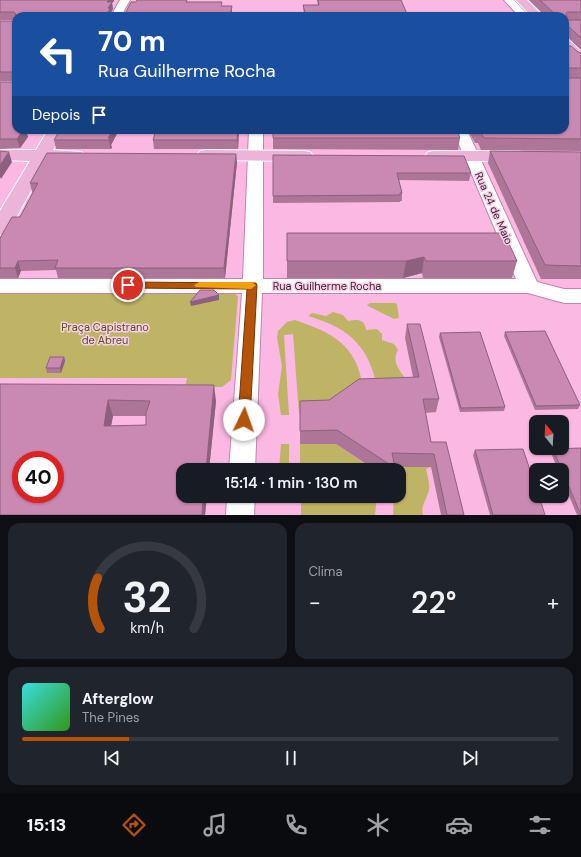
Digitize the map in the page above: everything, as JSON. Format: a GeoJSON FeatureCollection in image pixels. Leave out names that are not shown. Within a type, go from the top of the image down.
{"type":"FeatureCollection","features":[{"type":"Feature","properties":{"kind":"main road"},"geometry":{"type":"LineString","coordinates":[[521,0],[533,12]]}},
{"type":"Feature","properties":{"kind":"main road"},"geometry":{"type":"LineString","coordinates":[[569,47],[581,58]]}},
{"type":"Feature","properties":{"kind":"main road"},"geometry":{"type":"LineString","coordinates":[[0,229],[34,156],[42,134]]}},
{"type":"Feature","properties":{"kind":"main road"},"geometry":{"type":"LineString","coordinates":[[0,200],[53,134]]}},
{"type":"Feature","properties":{"kind":"main road"},"geometry":{"type":"LineString","coordinates":[[0,156],[90,156]]}},
{"type":"Feature","properties":{"kind":"main road"},"geometry":{"type":"LineString","coordinates":[[191,156],[324,156]]}},
{"type":"Feature","properties":{"kind":"main road"},"geometry":{"type":"LineString","coordinates":[[418,156],[536,156]]}},
{"type":"Feature","properties":{"kind":"street"},"geometry":{"type":"LineString","coordinates":[[118,12],[125,0]]}},
{"type":"Feature","properties":{"kind":"street"},"geometry":{"type":"LineString","coordinates":[[509,0],[518,12]]}},
{"type":"Feature","properties":{"kind":"street"},"geometry":{"type":"LineString","coordinates":[[242,463],[252,285],[256,134]]}},
{"type":"Feature","properties":{"kind":"street","name":"Rua 24 de Maio"},"geometry":{"type":"LineString","coordinates":[[462,134],[529,286]]}},
{"type":"Feature","properties":{"kind":"street","name":"Rua Guilherme Rocha"},"geometry":{"type":"LineString","coordinates":[[0,286],[529,286],[564,296],[581,296]]}},
{"type":"Feature","properties":{"kind":"street"},"geometry":{"type":"LineString","coordinates":[[240,515],[241,503]]}},
{"type":"Feature","properties":{"kind":"green space","name":"Praça Capistrano de Abreu"},"geometry":{"type":"Polygon","coordinates":[[[0,289],[234,292],[238,297],[231,380],[222,387],[185,387],[187,378],[0,378],[0,289]]]}},
{"type":"Feature","properties":{"kind":"green space"},"geometry":{"type":"Polygon","coordinates":[[[370,303],[397,304],[399,318],[394,319],[367,305],[370,303]]]}},
{"type":"Feature","properties":{"kind":"green space"},"geometry":{"type":"Polygon","coordinates":[[[333,312],[343,315],[348,321],[357,320],[362,322],[366,330],[377,329],[382,334],[382,340],[394,344],[398,350],[395,358],[397,366],[407,381],[378,391],[369,363],[363,351],[356,342],[336,327],[308,316],[312,313],[326,316],[333,312]]]}},
{"type":"Feature","properties":{"kind":"green space"},"geometry":{"type":"Polygon","coordinates":[[[295,320],[321,330],[341,343],[349,351],[360,373],[363,388],[329,413],[299,414],[293,334],[284,335],[289,415],[281,415],[278,394],[282,366],[277,338],[278,331],[287,322],[295,320]]]}},
{"type":"Feature","properties":{"kind":"green space"},"geometry":{"type":"Polygon","coordinates":[[[281,444],[289,444],[289,463],[280,463],[281,444]]]}},
{"type":"Feature","properties":{"kind":"green space"},"geometry":{"type":"Polygon","coordinates":[[[300,444],[336,444],[364,463],[300,463],[300,444]]]}},
{"type":"Feature","properties":{"kind":"green space"},"geometry":{"type":"Polygon","coordinates":[[[406,467],[431,467],[426,469],[429,487],[423,505],[423,515],[393,515],[394,503],[406,503],[406,467]]]}},
{"type":"Feature","properties":{"kind":"green space"},"geometry":{"type":"Polygon","coordinates":[[[301,503],[376,503],[375,515],[301,515],[301,503]]]}},
{"type":"Feature","properties":{"kind":"building"},"geometry":{"type":"Polygon","coordinates":[[[0,0],[109,0],[107,2],[112,2],[108,8],[110,10],[108,12],[0,12],[0,0]]]}},
{"type":"Feature","properties":{"kind":"building"},"geometry":{"type":"Polygon","coordinates":[[[137,0],[187,0],[186,2],[222,2],[221,6],[232,6],[231,12],[126,12],[131,2],[136,2],[137,0]]]}},
{"type":"Feature","properties":{"kind":"building"},"geometry":{"type":"Polygon","coordinates":[[[318,0],[401,0],[406,12],[305,12],[303,5],[319,5],[318,0]]]}},
{"type":"Feature","properties":{"kind":"building"},"geometry":{"type":"Polygon","coordinates":[[[540,0],[581,0],[581,12],[553,12],[540,0]]]}},
{"type":"Feature","properties":{"kind":"building"},"geometry":{"type":"Polygon","coordinates":[[[569,20],[581,20],[581,38],[569,27],[569,20]]]}},
{"type":"Feature","properties":{"kind":"building"},"geometry":{"type":"Polygon","coordinates":[[[0,21],[12,21],[12,72],[0,72],[0,21]]]}},
{"type":"Feature","properties":{"kind":"building"},"geometry":{"type":"Polygon","coordinates":[[[569,46],[581,53],[581,68],[569,68],[569,46]]]}},
{"type":"Feature","properties":{"kind":"building"},"geometry":{"type":"Polygon","coordinates":[[[569,78],[581,78],[581,139],[484,138],[481,134],[569,134],[569,78]]]}},
{"type":"Feature","properties":{"kind":"building"},"geometry":{"type":"Polygon","coordinates":[[[0,82],[12,82],[12,134],[20,134],[17,139],[0,139],[0,82]]]}},
{"type":"Feature","properties":{"kind":"building"},"geometry":{"type":"Polygon","coordinates":[[[58,134],[110,134],[108,138],[110,138],[109,140],[54,140],[58,134]]]}},
{"type":"Feature","properties":{"kind":"building"},"geometry":{"type":"Polygon","coordinates":[[[155,134],[238,134],[237,140],[153,140],[155,134]]]}},
{"type":"Feature","properties":{"kind":"building"},"geometry":{"type":"Polygon","coordinates":[[[273,134],[458,134],[460,138],[273,138],[273,134]]]}},
{"type":"Feature","properties":{"kind":"building"},"geometry":{"type":"Polygon","coordinates":[[[0,151],[9,152],[0,165],[0,151]]]}},
{"type":"Feature","properties":{"kind":"building"},"geometry":{"type":"Polygon","coordinates":[[[490,151],[581,152],[581,266],[545,265],[490,151]]]}},
{"type":"Feature","properties":{"kind":"building"},"geometry":{"type":"Polygon","coordinates":[[[47,153],[236,154],[224,268],[55,268],[58,260],[18,261],[15,268],[0,268],[0,238],[12,217],[20,217],[38,183],[30,183],[47,153]]]}},
{"type":"Feature","properties":{"kind":"building"},"geometry":{"type":"Polygon","coordinates":[[[273,155],[464,156],[471,173],[397,173],[402,193],[400,193],[400,195],[273,196],[273,155]]]}},
{"type":"Feature","properties":{"kind":"building"},"geometry":{"type":"Polygon","coordinates":[[[287,233],[504,233],[517,261],[426,261],[424,257],[406,261],[287,261],[287,233]]]}},
{"type":"Feature","properties":{"kind":"building"},"geometry":{"type":"Polygon","coordinates":[[[200,290],[214,290],[219,295],[190,302],[200,290]]]}},
{"type":"Feature","properties":{"kind":"building"},"geometry":{"type":"Polygon","coordinates":[[[407,324],[420,324],[439,399],[423,399],[431,442],[446,442],[464,515],[447,515],[434,454],[392,453],[394,463],[387,463],[337,430],[300,431],[300,401],[329,400],[359,379],[419,377],[407,324]]]}},
{"type":"Feature","properties":{"kind":"building"},"geometry":{"type":"Polygon","coordinates":[[[545,331],[580,405],[536,406],[505,332],[545,331]]]}},
{"type":"Feature","properties":{"kind":"building"},"geometry":{"type":"Polygon","coordinates":[[[480,332],[505,407],[461,408],[440,333],[480,332]]]}},
{"type":"Feature","properties":{"kind":"building"},"geometry":{"type":"Polygon","coordinates":[[[50,357],[64,357],[60,368],[46,368],[50,357]]]}},
{"type":"Feature","properties":{"kind":"building"},"geometry":{"type":"Polygon","coordinates":[[[0,384],[214,385],[207,463],[176,463],[176,503],[203,503],[202,515],[0,515],[0,384]],[[108,400],[104,426],[146,425],[146,413],[150,401],[108,400]]]}},
{"type":"Feature","properties":{"kind":"building"},"geometry":{"type":"Polygon","coordinates":[[[569,448],[581,448],[581,515],[569,487],[569,463],[559,463],[556,455],[569,455],[569,448]]]}},
{"type":"Feature","properties":{"kind":"building"},"geometry":{"type":"Polygon","coordinates":[[[523,449],[529,467],[529,503],[541,503],[545,515],[493,515],[475,450],[523,449]]]}},
{"type":"Feature","properties":{"kind":"slow traffic"},"geometry":{"type":"LineString","coordinates":[[199,285],[251,285]]}},
{"type":"Feature","properties":{"kind":"route"},"geometry":{"type":"LineString","coordinates":[[128,285],[252,285],[244,420]]}}]}
